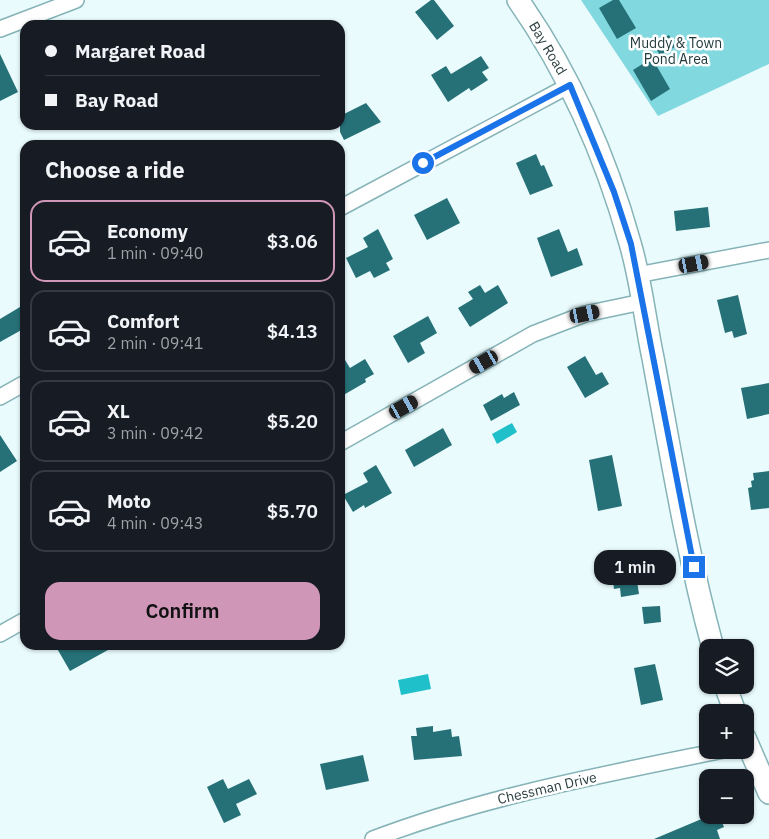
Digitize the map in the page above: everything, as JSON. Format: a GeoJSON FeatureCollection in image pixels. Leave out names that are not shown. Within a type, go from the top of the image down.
{"type":"FeatureCollection","features":[{"type":"Feature","properties":{"kind":"main road","name":"Bay Road"},"geometry":{"type":"LineString","coordinates":[[518,0],[570,85],[614,192],[631,244],[678,495],[711,639]]}},
{"type":"Feature","properties":{"kind":"main road"},"geometry":{"type":"LineString","coordinates":[[754,759],[769,793]]}},
{"type":"Feature","properties":{"kind":"street"},"geometry":{"type":"LineString","coordinates":[[24,20],[76,0]]}},
{"type":"Feature","properties":{"kind":"street"},"geometry":{"type":"LineString","coordinates":[[0,29],[20,21]]}},
{"type":"Feature","properties":{"kind":"street"},"geometry":{"type":"LineString","coordinates":[[345,205],[570,85]]}},
{"type":"Feature","properties":{"kind":"street"},"geometry":{"type":"LineString","coordinates":[[637,275],[769,250]]}},
{"type":"Feature","properties":{"kind":"street"},"geometry":{"type":"LineString","coordinates":[[345,440],[533,334],[585,314],[642,302]]}},
{"type":"Feature","properties":{"kind":"street"},"geometry":{"type":"LineString","coordinates":[[0,397],[20,386]]}},
{"type":"Feature","properties":{"kind":"street"},"geometry":{"type":"LineString","coordinates":[[0,634],[20,623]]}},
{"type":"Feature","properties":{"kind":"street","name":"Chessman Drive"},"geometry":{"type":"LineString","coordinates":[[373,839],[477,804],[610,773],[699,755]]}},
{"type":"Feature","properties":{"kind":"green space","name":"Muddy & Town Pond Area"},"geometry":{"type":"Polygon","coordinates":[[[581,0],[769,0],[769,64],[658,116],[581,0]]]}},
{"type":"Feature","properties":{"kind":"shaded area"},"geometry":{"type":"Polygon","coordinates":[[[512,423],[517,432],[497,444],[492,434],[512,423]]]}},
{"type":"Feature","properties":{"kind":"shaded area"},"geometry":{"type":"Polygon","coordinates":[[[428,674],[431,689],[401,695],[398,680],[428,674]]]}},
{"type":"Feature","properties":{"kind":"building"},"geometry":{"type":"Polygon","coordinates":[[[431,0],[434,0],[454,26],[437,40],[415,12],[431,0]]]}},
{"type":"Feature","properties":{"kind":"building"},"geometry":{"type":"Polygon","coordinates":[[[613,0],[619,0],[636,28],[617,39],[599,8],[613,0]]]}},
{"type":"Feature","properties":{"kind":"building"},"geometry":{"type":"Polygon","coordinates":[[[669,35],[675,47],[660,55],[653,44],[669,35]]]}},
{"type":"Feature","properties":{"kind":"building"},"geometry":{"type":"Polygon","coordinates":[[[0,54],[18,92],[0,101],[0,54]]]}},
{"type":"Feature","properties":{"kind":"building"},"geometry":{"type":"Polygon","coordinates":[[[481,56],[489,68],[482,72],[488,80],[471,91],[469,88],[448,102],[431,75],[446,66],[451,74],[481,56]]]}},
{"type":"Feature","properties":{"kind":"building"},"geometry":{"type":"Polygon","coordinates":[[[652,58],[670,89],[651,101],[633,70],[652,58]]]}},
{"type":"Feature","properties":{"kind":"building"},"geometry":{"type":"Polygon","coordinates":[[[366,103],[381,122],[344,140],[340,130],[345,130],[345,114],[366,103]]]}},
{"type":"Feature","properties":{"kind":"building"},"geometry":{"type":"Polygon","coordinates":[[[536,154],[541,166],[544,165],[553,186],[530,195],[516,163],[536,154]]]}},
{"type":"Feature","properties":{"kind":"building"},"geometry":{"type":"Polygon","coordinates":[[[447,198],[460,223],[427,240],[414,215],[447,198]]]}},
{"type":"Feature","properties":{"kind":"building"},"geometry":{"type":"Polygon","coordinates":[[[708,207],[710,227],[676,231],[674,211],[708,207]]]}},
{"type":"Feature","properties":{"kind":"building"},"geometry":{"type":"Polygon","coordinates":[[[378,229],[393,259],[386,263],[390,270],[374,278],[370,271],[356,278],[346,258],[368,247],[363,238],[378,229]]]}},
{"type":"Feature","properties":{"kind":"building"},"geometry":{"type":"Polygon","coordinates":[[[559,229],[568,252],[577,248],[583,265],[551,277],[537,238],[559,229]]]}},
{"type":"Feature","properties":{"kind":"building"},"geometry":{"type":"Polygon","coordinates":[[[480,285],[485,293],[498,285],[508,303],[470,327],[458,308],[473,299],[468,292],[480,285]]]}},
{"type":"Feature","properties":{"kind":"building"},"geometry":{"type":"Polygon","coordinates":[[[738,295],[747,334],[734,338],[732,331],[725,333],[717,300],[738,295]]]}},
{"type":"Feature","properties":{"kind":"building"},"geometry":{"type":"Polygon","coordinates":[[[20,307],[20,331],[0,342],[0,319],[20,307]]]}},
{"type":"Feature","properties":{"kind":"building"},"geometry":{"type":"Polygon","coordinates":[[[428,316],[437,333],[420,343],[425,353],[408,363],[393,336],[428,316]]]}},
{"type":"Feature","properties":{"kind":"building"},"geometry":{"type":"Polygon","coordinates":[[[585,356],[596,375],[602,372],[609,384],[585,398],[567,367],[585,356]]]}},
{"type":"Feature","properties":{"kind":"building"},"geometry":{"type":"Polygon","coordinates":[[[365,359],[374,374],[365,379],[366,382],[345,394],[345,360],[350,368],[365,359]]]}},
{"type":"Feature","properties":{"kind":"building"},"geometry":{"type":"Polygon","coordinates":[[[769,383],[769,414],[747,419],[741,388],[769,383]]]}},
{"type":"Feature","properties":{"kind":"building"},"geometry":{"type":"Polygon","coordinates":[[[514,392],[520,405],[491,421],[483,405],[502,394],[504,398],[514,392]]]}},
{"type":"Feature","properties":{"kind":"building"},"geometry":{"type":"Polygon","coordinates":[[[443,428],[452,445],[414,467],[405,450],[443,428]]]}},
{"type":"Feature","properties":{"kind":"building"},"geometry":{"type":"Polygon","coordinates":[[[0,435],[17,461],[0,472],[0,435]]]}},
{"type":"Feature","properties":{"kind":"building"},"geometry":{"type":"Polygon","coordinates":[[[612,455],[622,506],[598,511],[589,460],[612,455]]]}},
{"type":"Feature","properties":{"kind":"building"},"geometry":{"type":"Polygon","coordinates":[[[376,465],[392,493],[365,508],[364,505],[353,512],[345,498],[345,494],[368,482],[363,473],[376,465]]]}},
{"type":"Feature","properties":{"kind":"building"},"geometry":{"type":"Polygon","coordinates":[[[769,471],[769,508],[751,510],[748,488],[752,487],[753,473],[769,471]]]}},
{"type":"Feature","properties":{"kind":"building"},"geometry":{"type":"Polygon","coordinates":[[[632,550],[639,594],[621,597],[620,588],[614,589],[609,553],[632,550]]]}},
{"type":"Feature","properties":{"kind":"building"},"geometry":{"type":"Polygon","coordinates":[[[660,606],[661,622],[644,624],[642,607],[660,606]]]}},
{"type":"Feature","properties":{"kind":"building"},"geometry":{"type":"Polygon","coordinates":[[[58,650],[108,650],[70,671],[58,650]]]}},
{"type":"Feature","properties":{"kind":"building"},"geometry":{"type":"Polygon","coordinates":[[[655,664],[663,700],[641,705],[634,668],[655,664]]]}},
{"type":"Feature","properties":{"kind":"building"},"geometry":{"type":"Polygon","coordinates":[[[433,726],[433,732],[451,729],[452,737],[459,736],[462,756],[414,760],[411,736],[417,736],[416,728],[433,726]]]}},
{"type":"Feature","properties":{"kind":"building"},"geometry":{"type":"Polygon","coordinates":[[[363,755],[369,781],[326,790],[320,764],[363,755]]]}},
{"type":"Feature","properties":{"kind":"building"},"geometry":{"type":"Polygon","coordinates":[[[223,779],[228,789],[249,779],[257,794],[236,804],[241,815],[224,823],[207,787],[223,779]]]}},
{"type":"Feature","properties":{"kind":"building"},"geometry":{"type":"Polygon","coordinates":[[[699,820],[699,824],[723,824],[724,827],[717,830],[720,839],[654,839],[699,820]]]}},
{"type":"Feature","properties":{"kind":"route"},"geometry":{"type":"LineString","coordinates":[[423,163],[570,85],[614,192],[631,244],[678,495],[694,567]]}}]}
